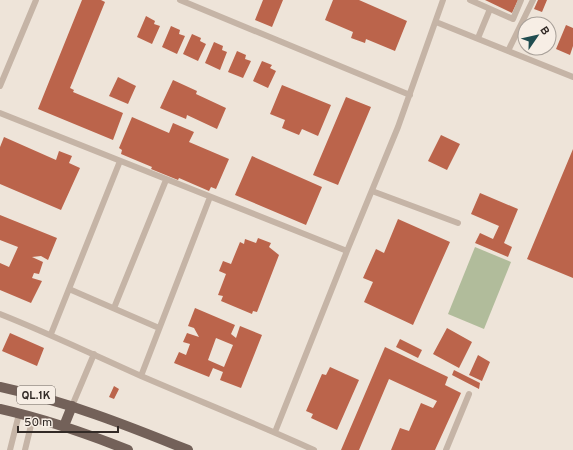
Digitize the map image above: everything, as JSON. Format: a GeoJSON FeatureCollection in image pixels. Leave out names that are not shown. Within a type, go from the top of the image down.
{"type":"FeatureCollection","features":[{"type":"Feature","properties":{"kind":"main road","name":"QL.1K"},"geometry":{"type":"LineString","coordinates":[[0,387],[72,406],[113,420],[188,450]]}},
{"type":"Feature","properties":{"kind":"main road"},"geometry":{"type":"LineString","coordinates":[[64,426],[72,406]]}},
{"type":"Feature","properties":{"kind":"main road","name":"QL.1K"},"geometry":{"type":"LineString","coordinates":[[0,410],[33,417],[64,426],[128,450]]}},
{"type":"Feature","properties":{"kind":"lane"},"geometry":{"type":"LineString","coordinates":[[0,86],[36,0]]}},
{"type":"Feature","properties":{"kind":"lane"},"geometry":{"type":"LineString","coordinates":[[180,0],[410,95]]}},
{"type":"Feature","properties":{"kind":"lane"},"geometry":{"type":"LineString","coordinates":[[275,432],[346,251],[372,191],[410,95],[443,0]]}},
{"type":"Feature","properties":{"kind":"lane"},"geometry":{"type":"LineString","coordinates":[[470,0],[513,19],[521,0]]}},
{"type":"Feature","properties":{"kind":"lane"},"geometry":{"type":"LineString","coordinates":[[508,51],[533,0]]}},
{"type":"Feature","properties":{"kind":"lane"},"geometry":{"type":"LineString","coordinates":[[478,38],[490,9]]}},
{"type":"Feature","properties":{"kind":"lane"},"geometry":{"type":"LineString","coordinates":[[436,22],[573,77]]}},
{"type":"Feature","properties":{"kind":"lane"},"geometry":{"type":"LineString","coordinates":[[0,113],[346,251]]}},
{"type":"Feature","properties":{"kind":"lane"},"geometry":{"type":"LineString","coordinates":[[51,334],[120,161]]}},
{"type":"Feature","properties":{"kind":"lane"},"geometry":{"type":"LineString","coordinates":[[114,308],[166,180]]}},
{"type":"Feature","properties":{"kind":"lane"},"geometry":{"type":"LineString","coordinates":[[372,191],[458,223]]}},
{"type":"Feature","properties":{"kind":"lane"},"geometry":{"type":"LineString","coordinates":[[141,376],[210,197]]}},
{"type":"Feature","properties":{"kind":"lane"},"geometry":{"type":"LineString","coordinates":[[69,289],[159,328]]}},
{"type":"Feature","properties":{"kind":"lane"},"geometry":{"type":"LineString","coordinates":[[0,314],[51,334],[141,376],[275,432],[314,450]]}},
{"type":"Feature","properties":{"kind":"lane"},"geometry":{"type":"LineString","coordinates":[[72,406],[94,354]]}},
{"type":"Feature","properties":{"kind":"lane"},"geometry":{"type":"LineString","coordinates":[[446,450],[469,394]]}},
{"type":"Feature","properties":{"kind":"lane"},"geometry":{"type":"LineString","coordinates":[[10,450],[19,414]]}},
{"type":"Feature","properties":{"kind":"lane"},"geometry":{"type":"LineString","coordinates":[[25,450],[33,417]]}},
{"type":"Feature","properties":{"kind":"green space"},"geometry":{"type":"Polygon","coordinates":[[[475,247],[511,262],[484,329],[448,314],[475,247]]]}},
{"type":"Feature","properties":{"kind":"building"},"geometry":{"type":"Polygon","coordinates":[[[82,0],[101,0],[105,2],[70,88],[74,90],[73,92],[123,113],[113,140],[38,109],[82,0]]]}},
{"type":"Feature","properties":{"kind":"building"},"geometry":{"type":"Polygon","coordinates":[[[263,0],[283,0],[272,27],[255,20],[263,0]]]}},
{"type":"Feature","properties":{"kind":"building"},"geometry":{"type":"Polygon","coordinates":[[[333,0],[359,0],[407,21],[395,51],[366,39],[365,43],[351,38],[353,32],[325,20],[333,0]]]}},
{"type":"Feature","properties":{"kind":"building"},"geometry":{"type":"Polygon","coordinates":[[[485,0],[518,0],[512,13],[485,0]]]}},
{"type":"Feature","properties":{"kind":"building"},"geometry":{"type":"Polygon","coordinates":[[[538,0],[547,0],[542,12],[534,9],[538,0]]]}},
{"type":"Feature","properties":{"kind":"building"},"geometry":{"type":"Polygon","coordinates":[[[146,16],[155,21],[154,24],[160,26],[152,44],[137,37],[146,16]]]}},
{"type":"Feature","properties":{"kind":"building"},"geometry":{"type":"Polygon","coordinates":[[[566,25],[573,28],[573,46],[570,55],[557,49],[566,25]]]}},
{"type":"Feature","properties":{"kind":"building"},"geometry":{"type":"Polygon","coordinates":[[[171,26],[180,30],[179,34],[185,36],[177,54],[162,47],[171,26]]]}},
{"type":"Feature","properties":{"kind":"building"},"geometry":{"type":"Polygon","coordinates":[[[192,34],[201,38],[200,41],[206,44],[198,61],[183,54],[192,34]]]}},
{"type":"Feature","properties":{"kind":"building"},"geometry":{"type":"Polygon","coordinates":[[[214,42],[223,46],[222,50],[227,52],[220,70],[205,63],[214,42]]]}},
{"type":"Feature","properties":{"kind":"building"},"geometry":{"type":"Polygon","coordinates":[[[237,51],[246,55],[245,59],[251,61],[243,78],[228,72],[237,51]]]}},
{"type":"Feature","properties":{"kind":"building"},"geometry":{"type":"Polygon","coordinates":[[[262,61],[272,65],[270,68],[276,71],[268,88],[253,81],[262,61]]]}},
{"type":"Feature","properties":{"kind":"building"},"geometry":{"type":"Polygon","coordinates":[[[118,77],[136,86],[128,104],[109,96],[118,77]]]}},
{"type":"Feature","properties":{"kind":"building"},"geometry":{"type":"Polygon","coordinates":[[[173,80],[197,91],[196,94],[226,108],[217,129],[187,115],[186,119],[160,108],[173,80]]]}},
{"type":"Feature","properties":{"kind":"building"},"geometry":{"type":"Polygon","coordinates":[[[282,85],[331,105],[318,136],[302,129],[299,135],[282,128],[285,120],[270,114],[282,85]]]}},
{"type":"Feature","properties":{"kind":"building"},"geometry":{"type":"Polygon","coordinates":[[[346,97],[371,107],[338,185],[313,175],[346,97]]]}},
{"type":"Feature","properties":{"kind":"building"},"geometry":{"type":"Polygon","coordinates":[[[132,117],[169,133],[173,123],[194,132],[189,142],[229,159],[216,189],[211,187],[209,191],[179,178],[178,180],[121,154],[122,150],[119,148],[132,117]]]}},
{"type":"Feature","properties":{"kind":"building"},"geometry":{"type":"Polygon","coordinates":[[[441,135],[460,144],[447,170],[428,161],[441,135]]]}},
{"type":"Feature","properties":{"kind":"building"},"geometry":{"type":"Polygon","coordinates":[[[4,137],[56,160],[59,151],[72,156],[69,163],[80,168],[61,210],[0,184],[0,147],[4,137]]]}},
{"type":"Feature","properties":{"kind":"building"},"geometry":{"type":"Polygon","coordinates":[[[573,149],[573,278],[527,259],[573,149]]]}},
{"type":"Feature","properties":{"kind":"building"},"geometry":{"type":"Polygon","coordinates":[[[252,156],[322,187],[306,225],[235,195],[252,156]]]}},
{"type":"Feature","properties":{"kind":"building"},"geometry":{"type":"Polygon","coordinates":[[[480,193],[518,209],[504,243],[512,247],[508,257],[475,243],[480,233],[493,239],[499,226],[471,214],[480,193]]]}},
{"type":"Feature","properties":{"kind":"building"},"geometry":{"type":"Polygon","coordinates":[[[0,215],[57,238],[48,260],[41,256],[32,257],[43,262],[39,274],[34,273],[32,278],[42,281],[31,303],[0,290],[0,263],[9,267],[18,247],[0,240],[0,215]]]}},
{"type":"Feature","properties":{"kind":"building"},"geometry":{"type":"Polygon","coordinates":[[[398,219],[450,242],[413,325],[364,302],[373,282],[363,278],[376,249],[384,253],[398,219]]]}},
{"type":"Feature","properties":{"kind":"building"},"geometry":{"type":"Polygon","coordinates":[[[258,238],[271,243],[269,247],[279,255],[257,312],[253,311],[252,314],[221,301],[223,296],[218,295],[226,274],[219,271],[223,261],[231,264],[240,242],[244,244],[245,239],[256,243],[258,238]]]}},
{"type":"Feature","properties":{"kind":"building"},"geometry":{"type":"Polygon","coordinates":[[[195,308],[235,325],[231,334],[236,338],[240,326],[262,335],[241,388],[220,380],[223,372],[213,368],[209,377],[174,363],[179,352],[186,355],[190,344],[183,342],[187,333],[199,337],[194,328],[188,326],[195,308]],[[216,338],[208,360],[224,367],[233,345],[216,338]]]}},
{"type":"Feature","properties":{"kind":"building"},"geometry":{"type":"Polygon","coordinates":[[[447,328],[472,342],[459,368],[433,354],[447,328]]]}},
{"type":"Feature","properties":{"kind":"building"},"geometry":{"type":"Polygon","coordinates":[[[10,333],[44,348],[37,366],[2,351],[10,333]]]}},
{"type":"Feature","properties":{"kind":"building"},"geometry":{"type":"Polygon","coordinates":[[[400,339],[422,350],[418,358],[396,347],[400,339]]]}},
{"type":"Feature","properties":{"kind":"building"},"geometry":{"type":"Polygon","coordinates":[[[385,347],[448,377],[445,385],[461,393],[435,450],[391,450],[400,428],[409,431],[421,403],[433,408],[437,401],[389,379],[359,450],[341,450],[385,347]]]}},
{"type":"Feature","properties":{"kind":"building"},"geometry":{"type":"Polygon","coordinates":[[[478,355],[490,362],[482,381],[469,375],[478,355]]]}},
{"type":"Feature","properties":{"kind":"building"},"geometry":{"type":"Polygon","coordinates":[[[330,367],[359,380],[337,430],[311,418],[313,414],[306,411],[322,374],[326,375],[330,367]]]}},
{"type":"Feature","properties":{"kind":"building"},"geometry":{"type":"Polygon","coordinates":[[[454,370],[480,383],[479,389],[452,375],[454,370]]]}},
{"type":"Feature","properties":{"kind":"building"},"geometry":{"type":"Polygon","coordinates":[[[114,386],[119,389],[114,399],[109,397],[114,386]]]}}]}
